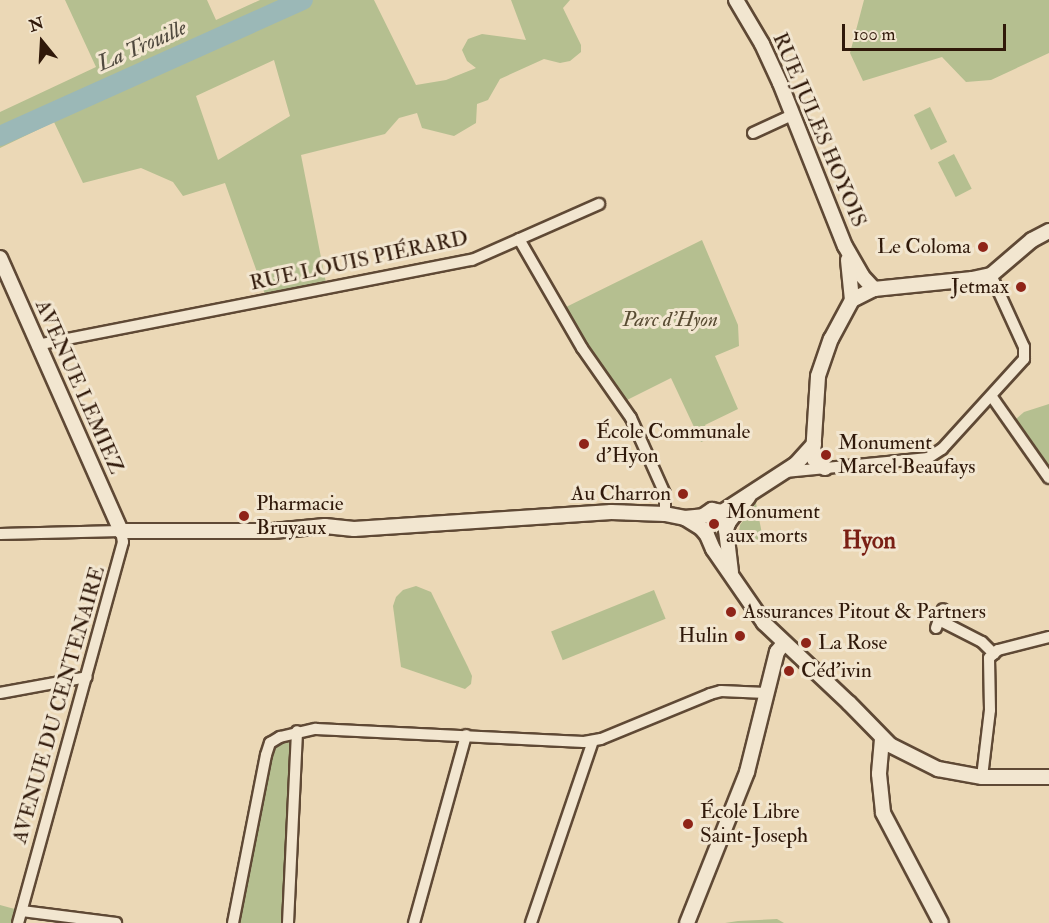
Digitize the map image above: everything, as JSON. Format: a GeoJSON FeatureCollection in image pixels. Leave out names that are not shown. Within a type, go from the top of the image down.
{"type":"FeatureCollection","features":[{"type":"Feature","properties":{"kind":"street","name":"RUE JULES HOYOIS"},"geometry":{"type":"LineString","coordinates":[[736,0],[762,44],[846,246],[862,276],[874,289]]}},
{"type":"Feature","properties":{"kind":"street"},"geometry":{"type":"LineString","coordinates":[[753,133],[792,115]]}},
{"type":"Feature","properties":{"kind":"street","name":"RUE LOUIS PIÉRARD"},"geometry":{"type":"LineString","coordinates":[[37,345],[472,260],[599,204]]}},
{"type":"Feature","properties":{"kind":"street"},"geometry":{"type":"LineString","coordinates":[[825,468],[814,459],[813,449],[818,376],[831,339],[852,300],[874,289],[991,275],[1032,240],[1049,231]]}},
{"type":"Feature","properties":{"kind":"street"},"geometry":{"type":"LineString","coordinates":[[519,239],[582,348],[631,418],[664,494],[665,514]]}},
{"type":"Feature","properties":{"kind":"street","name":"RUE JULES HOYOIS"},"geometry":{"type":"LineString","coordinates":[[846,246],[852,277],[852,300]]}},
{"type":"Feature","properties":{"kind":"street","name":"AVENUE LEMIEZ"},"geometry":{"type":"LineString","coordinates":[[0,258],[121,531]]}},
{"type":"Feature","properties":{"kind":"street"},"geometry":{"type":"LineString","coordinates":[[785,472],[928,458],[942,449],[992,397],[1024,359],[1024,347],[991,275]]}},
{"type":"Feature","properties":{"kind":"street"},"geometry":{"type":"LineString","coordinates":[[992,397],[1049,478]]}},
{"type":"Feature","properties":{"kind":"street"},"geometry":{"type":"LineString","coordinates":[[0,534],[273,531],[325,526],[354,529],[611,512],[665,514],[685,518],[703,526],[716,537],[725,522],[738,513],[749,495],[785,472],[813,449]]}},
{"type":"Feature","properties":{"kind":"street"},"geometry":{"type":"LineString","coordinates":[[703,526],[712,510],[725,522],[731,572]]}},
{"type":"Feature","properties":{"kind":"street"},"geometry":{"type":"LineString","coordinates":[[703,526],[713,549],[764,623],[849,703],[882,739],[910,758],[938,769],[982,777],[1026,779],[1049,777]]}},
{"type":"Feature","properties":{"kind":"street","name":"AVENUE DU CENTENAIRE"},"geometry":{"type":"LineString","coordinates":[[18,923],[122,549],[121,531]]}},
{"type":"Feature","properties":{"kind":"street"},"geometry":{"type":"LineString","coordinates":[[944,609],[938,624],[982,642],[994,654]]}},
{"type":"Feature","properties":{"kind":"street"},"geometry":{"type":"LineString","coordinates":[[982,777],[990,710],[989,658],[998,650],[1049,637]]}},
{"type":"Feature","properties":{"kind":"street"},"geometry":{"type":"LineString","coordinates":[[687,923],[747,772],[777,652],[784,643]]}},
{"type":"Feature","properties":{"kind":"street"},"geometry":{"type":"LineString","coordinates":[[0,693],[87,677]]}},
{"type":"Feature","properties":{"kind":"street"},"geometry":{"type":"LineString","coordinates":[[233,923],[267,748],[274,739],[297,731],[316,729],[593,741],[710,694],[721,691],[766,693]]}},
{"type":"Feature","properties":{"kind":"street"},"geometry":{"type":"LineString","coordinates":[[288,923],[297,731]]}},
{"type":"Feature","properties":{"kind":"street"},"geometry":{"type":"LineString","coordinates":[[414,923],[466,735]]}},
{"type":"Feature","properties":{"kind":"street"},"geometry":{"type":"LineString","coordinates":[[882,739],[879,774],[883,813],[941,923]]}},
{"type":"Feature","properties":{"kind":"street"},"geometry":{"type":"LineString","coordinates":[[531,923],[593,741]]}},
{"type":"Feature","properties":{"kind":"street"},"geometry":{"type":"LineString","coordinates":[[22,911],[116,923]]}},
{"type":"Feature","properties":{"kind":"green space"},"geometry":{"type":"Polygon","coordinates":[[[65,0],[207,0],[216,20],[260,0],[374,0],[416,85],[446,80],[476,68],[467,61],[462,50],[468,39],[482,34],[526,40],[511,0],[570,0],[563,8],[581,45],[581,52],[570,61],[560,63],[544,59],[500,79],[488,100],[477,104],[476,123],[454,136],[422,128],[417,113],[399,118],[385,134],[301,155],[327,288],[267,300],[225,183],[183,196],[173,182],[141,168],[83,183],[54,122],[0,148],[0,112],[96,67],[65,0]],[[274,60],[196,96],[218,160],[290,116],[274,60]]]}},
{"type":"Feature","properties":{"kind":"green space"},"geometry":{"type":"Polygon","coordinates":[[[864,0],[1049,0],[1049,53],[991,80],[966,82],[942,57],[863,81],[850,53],[864,0]]]}},
{"type":"Feature","properties":{"kind":"green space"},"geometry":{"type":"Polygon","coordinates":[[[930,107],[947,142],[931,150],[914,115],[930,107]]]}},
{"type":"Feature","properties":{"kind":"green space"},"geometry":{"type":"Polygon","coordinates":[[[954,154],[972,189],[956,197],[938,162],[954,154]]]}},
{"type":"Feature","properties":{"kind":"green space","name":"Parc d'Hyon"},"geometry":{"type":"Polygon","coordinates":[[[702,240],[738,325],[739,346],[715,356],[738,409],[705,425],[711,438],[701,442],[671,378],[621,403],[560,310],[702,240]]]}},
{"type":"Feature","properties":{"kind":"green space"},"geometry":{"type":"Polygon","coordinates":[[[1049,404],[1049,475],[1016,419],[1024,412],[1049,404]]]}},
{"type":"Feature","properties":{"kind":"green space"},"geometry":{"type":"Polygon","coordinates":[[[756,503],[763,539],[737,544],[740,525],[756,503]]]}},
{"type":"Feature","properties":{"kind":"green space"},"geometry":{"type":"Polygon","coordinates":[[[416,586],[431,592],[468,667],[472,676],[471,684],[465,689],[401,667],[393,606],[396,597],[403,590],[416,586]]]}},
{"type":"Feature","properties":{"kind":"green space"},"geometry":{"type":"Polygon","coordinates":[[[654,590],[666,619],[563,660],[551,632],[654,590]]]}},
{"type":"Feature","properties":{"kind":"green space"},"geometry":{"type":"Polygon","coordinates":[[[287,734],[296,742],[288,923],[233,923],[266,755],[287,734]]]}},
{"type":"Feature","properties":{"kind":"green space"},"geometry":{"type":"Polygon","coordinates":[[[0,905],[22,911],[18,923],[0,923],[0,905]]]}},
{"type":"Feature","properties":{"kind":"green space"},"geometry":{"type":"Polygon","coordinates":[[[777,919],[784,923],[725,923],[738,921],[777,919]]]}},
{"type":"Feature","properties":{"kind":"waterway","name":"La Trouille"},"geometry":{"type":"LineString","coordinates":[[0,136],[303,0]]}},
{"type":"Feature","properties":{"kind":"place","name":"Le Coloma"},"geometry":{"type":"Point","coordinates":[983,247]}},
{"type":"Feature","properties":{"kind":"place","name":"Jetmax"},"geometry":{"type":"Point","coordinates":[1021,287]}},
{"type":"Feature","properties":{"kind":"place","name":"École Communale d'Hyon"},"geometry":{"type":"Point","coordinates":[584,444]}},
{"type":"Feature","properties":{"kind":"place","name":"Monument Marcel Beaufays"},"geometry":{"type":"Point","coordinates":[826,455]}},
{"type":"Feature","properties":{"kind":"place","name":"Au Charron"},"geometry":{"type":"Point","coordinates":[683,494]}},
{"type":"Feature","properties":{"kind":"place","name":"Pharmacie Bruyaux"},"geometry":{"type":"Point","coordinates":[244,516]}},
{"type":"Feature","properties":{"kind":"place","name":"Monument aux morts"},"geometry":{"type":"Point","coordinates":[714,524]}},
{"type":"Feature","properties":{"kind":"place","name":"Assurances Pitout & Partners"},"geometry":{"type":"Point","coordinates":[731,612]}},
{"type":"Feature","properties":{"kind":"place","name":"Hulin"},"geometry":{"type":"Point","coordinates":[740,636]}},
{"type":"Feature","properties":{"kind":"place","name":"La Rose"},"geometry":{"type":"Point","coordinates":[806,643]}},
{"type":"Feature","properties":{"kind":"place","name":"Céd'ivin"},"geometry":{"type":"Point","coordinates":[789,671]}},
{"type":"Feature","properties":{"kind":"place","name":"École Libre Saint-Joseph"},"geometry":{"type":"Point","coordinates":[688,824]}},
{"type":"Feature","properties":{"kind":"district","name":"Hyon"},"geometry":{"type":"Point","coordinates":[869,541]}}]}
